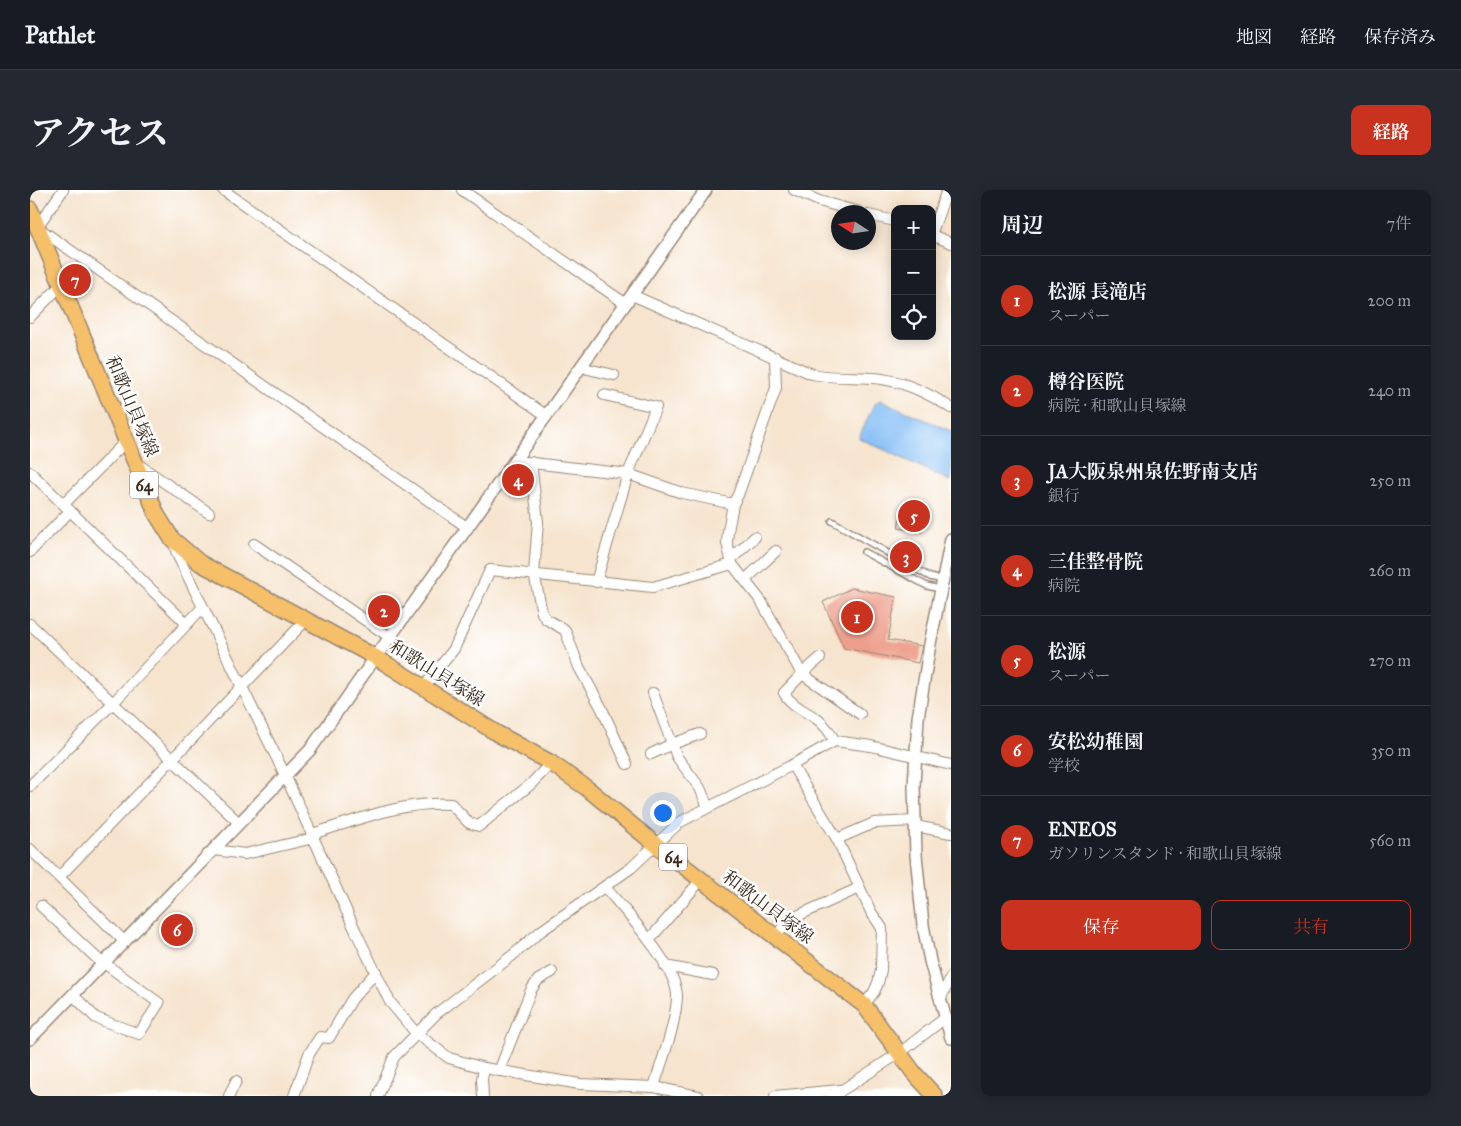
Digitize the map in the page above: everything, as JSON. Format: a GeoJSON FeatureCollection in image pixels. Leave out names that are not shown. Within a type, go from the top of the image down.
{"type":"FeatureCollection","features":[{"type":"Feature","properties":{"kind":"main road","name":"和歌山貝塚線"},"geometry":{"type":"LineString","coordinates":[[30,209],[157,516],[172,539],[200,563],[377,658],[423,688],[551,763],[588,789],[655,844],[864,1005],[901,1052],[914,1073],[935,1096]]}},
{"type":"Feature","properties":{"kind":"street"},"geometry":{"type":"LineString","coordinates":[[63,190],[37,228],[468,528]]}},
{"type":"Feature","properties":{"kind":"street"},"geometry":{"type":"LineString","coordinates":[[223,190],[547,416]]}},
{"type":"Feature","properties":{"kind":"street"},"geometry":{"type":"LineString","coordinates":[[462,190],[629,300],[775,357],[812,374],[826,378],[882,379],[907,385],[922,391],[951,408]]}},
{"type":"Feature","properties":{"kind":"street"},"geometry":{"type":"LineString","coordinates":[[30,1039],[310,750],[377,658],[706,190]]}},
{"type":"Feature","properties":{"kind":"street"},"geometry":{"type":"LineString","coordinates":[[794,190],[834,205]]}},
{"type":"Feature","properties":{"kind":"street"},"geometry":{"type":"LineString","coordinates":[[936,222],[947,190]]}},
{"type":"Feature","properties":{"kind":"street"},"geometry":{"type":"LineString","coordinates":[[876,217],[891,220]]}},
{"type":"Feature","properties":{"kind":"street"},"geometry":{"type":"LineString","coordinates":[[936,235],[951,243]]}},
{"type":"Feature","properties":{"kind":"street"},"geometry":{"type":"LineString","coordinates":[[30,317],[61,285]]}},
{"type":"Feature","properties":{"kind":"street"},"geometry":{"type":"LineString","coordinates":[[775,357],[776,388],[738,495],[733,504],[727,543],[731,562],[761,601],[802,674],[860,714]]}},
{"type":"Feature","properties":{"kind":"street"},"geometry":{"type":"LineString","coordinates":[[583,366],[588,370],[614,375]]}},
{"type":"Feature","properties":{"kind":"street"},"geometry":{"type":"LineString","coordinates":[[596,582],[628,474],[656,407],[604,395]]}},
{"type":"Feature","properties":{"kind":"street"},"geometry":{"type":"LineString","coordinates":[[30,552],[126,441]]}},
{"type":"Feature","properties":{"kind":"street"},"geometry":{"type":"LineString","coordinates":[[515,461],[628,474],[682,493],[733,504]]}},
{"type":"Feature","properties":{"kind":"street"},"geometry":{"type":"LineString","coordinates":[[530,462],[538,522],[534,573],[542,613],[546,619],[565,630],[579,667],[602,709],[627,764]]}},
{"type":"Feature","properties":{"kind":"street"},"geometry":{"type":"LineString","coordinates":[[136,463],[209,513]]}},
{"type":"Feature","properties":{"kind":"street"},"geometry":{"type":"LineString","coordinates":[[30,472],[187,624]]}},
{"type":"Feature","properties":{"kind":"street"},"geometry":{"type":"LineString","coordinates":[[423,688],[454,649],[490,570],[534,573],[596,582],[653,587],[731,562],[755,537]]}},
{"type":"Feature","properties":{"kind":"street"},"geometry":{"type":"LineString","coordinates":[[172,539],[177,554],[285,775],[390,1002],[416,1033],[449,1058],[484,1068],[580,1084],[654,1087],[698,1096]]}},
{"type":"Feature","properties":{"kind":"street"},"geometry":{"type":"LineString","coordinates":[[951,539],[918,718],[915,745],[915,824],[923,925],[941,1002],[948,1016],[951,1038]]}},
{"type":"Feature","properties":{"kind":"street"},"geometry":{"type":"LineString","coordinates":[[254,544],[391,638]]}},
{"type":"Feature","properties":{"kind":"street"},"geometry":{"type":"LineString","coordinates":[[745,580],[776,551]]}},
{"type":"Feature","properties":{"kind":"street"},"geometry":{"type":"LineString","coordinates":[[30,786],[113,703],[203,607]]}},
{"type":"Feature","properties":{"kind":"street"},"geometry":{"type":"LineString","coordinates":[[59,877],[306,620]]}},
{"type":"Feature","properties":{"kind":"street"},"geometry":{"type":"LineString","coordinates":[[30,624],[239,824]]}},
{"type":"Feature","properties":{"kind":"street"},"geometry":{"type":"LineString","coordinates":[[820,658],[784,693],[789,701],[816,718],[828,729],[835,740]]}},
{"type":"Feature","properties":{"kind":"street"},"geometry":{"type":"LineString","coordinates":[[653,693],[677,757],[700,788],[708,806]]}},
{"type":"Feature","properties":{"kind":"street"},"geometry":{"type":"LineString","coordinates":[[651,754],[700,734]]}},
{"type":"Feature","properties":{"kind":"street"},"geometry":{"type":"LineString","coordinates":[[378,1096],[394,1057],[436,1014],[541,931],[631,868],[680,822],[708,806],[792,765],[835,740],[871,746],[951,765]]}},
{"type":"Feature","properties":{"kind":"street"},"geometry":{"type":"LineString","coordinates":[[214,850],[245,854],[313,836],[396,808],[415,804],[451,804],[469,823],[479,826],[530,784],[551,763]]}},
{"type":"Feature","properties":{"kind":"street"},"geometry":{"type":"LineString","coordinates":[[792,765],[837,839],[859,888],[882,928],[881,970],[874,992],[864,1005]]}},
{"type":"Feature","properties":{"kind":"street"},"geometry":{"type":"LineString","coordinates":[[837,839],[874,823],[915,824],[951,833]]}},
{"type":"Feature","properties":{"kind":"street"},"geometry":{"type":"LineString","coordinates":[[30,849],[125,942]]}},
{"type":"Feature","properties":{"kind":"street"},"geometry":{"type":"LineString","coordinates":[[649,940],[701,880]]}},
{"type":"Feature","properties":{"kind":"street"},"geometry":{"type":"LineString","coordinates":[[605,887],[649,940],[665,966],[677,996],[672,1024],[654,1087]]}},
{"type":"Feature","properties":{"kind":"street"},"geometry":{"type":"LineString","coordinates":[[775,937],[795,917],[859,888]]}},
{"type":"Feature","properties":{"kind":"street"},"geometry":{"type":"LineString","coordinates":[[41,906],[103,964],[160,1003],[139,1034],[96,1018],[73,995]]}},
{"type":"Feature","properties":{"kind":"street"},"geometry":{"type":"LineString","coordinates":[[665,966],[713,975]]}},
{"type":"Feature","properties":{"kind":"street"},"geometry":{"type":"LineString","coordinates":[[294,1096],[309,1054],[320,1037],[329,1038],[352,999],[376,972]]}},
{"type":"Feature","properties":{"kind":"street"},"geometry":{"type":"LineString","coordinates":[[500,1071],[531,990],[538,980],[552,972]]}},
{"type":"Feature","properties":{"kind":"street"},"geometry":{"type":"LineString","coordinates":[[941,1002],[951,977]]}},
{"type":"Feature","properties":{"kind":"street"},"geometry":{"type":"LineString","coordinates":[[775,1096],[837,1093],[901,1052],[948,1016]]}},
{"type":"Feature","properties":{"kind":"street"},"geometry":{"type":"LineString","coordinates":[[483,1096],[484,1068]]}},
{"type":"Feature","properties":{"kind":"street"},"geometry":{"type":"LineString","coordinates":[[229,1096],[236,1081]]}},
{"type":"Feature","properties":{"kind":"street"},"geometry":{"type":"LineString","coordinates":[[599,1096],[602,1085]]}},
{"type":"Feature","properties":{"kind":"lane"},"geometry":{"type":"LineString","coordinates":[[832,521],[942,584]]}},
{"type":"Feature","properties":{"kind":"lane"},"geometry":{"type":"LineString","coordinates":[[864,552],[927,586],[942,584]]}},
{"type":"Feature","properties":{"kind":"water"},"geometry":{"type":"Polygon","coordinates":[[[880,400],[951,431],[951,481],[859,438],[873,406],[880,400]]]}},
{"type":"Feature","properties":{"kind":"building"},"geometry":{"type":"Polygon","coordinates":[[[902,506],[929,511],[922,532],[898,528],[902,506]]]}},
{"type":"Feature","properties":{"kind":"building"},"geometry":{"type":"Polygon","coordinates":[[[852,588],[896,597],[888,640],[922,646],[918,663],[844,648],[823,602],[852,588]]]}},
{"type":"Feature","properties":{"kind":"place","name":"ENEOS"},"geometry":{"type":"Point","coordinates":[75,280]}},
{"type":"Feature","properties":{"kind":"place","name":"三佳整骨院"},"geometry":{"type":"Point","coordinates":[518,480]}},
{"type":"Feature","properties":{"kind":"place","name":"松源"},"geometry":{"type":"Point","coordinates":[914,516]}},
{"type":"Feature","properties":{"kind":"place","name":"JA大阪泉州泉佐野南支店"},"geometry":{"type":"Point","coordinates":[906,557]}},
{"type":"Feature","properties":{"kind":"place","name":"樽谷医院"},"geometry":{"type":"Point","coordinates":[384,611]}},
{"type":"Feature","properties":{"kind":"place","name":"松源 長滝店"},"geometry":{"type":"Point","coordinates":[857,617]}},
{"type":"Feature","properties":{"kind":"place","name":"安松幼稚園"},"geometry":{"type":"Point","coordinates":[177,930]}}]}
